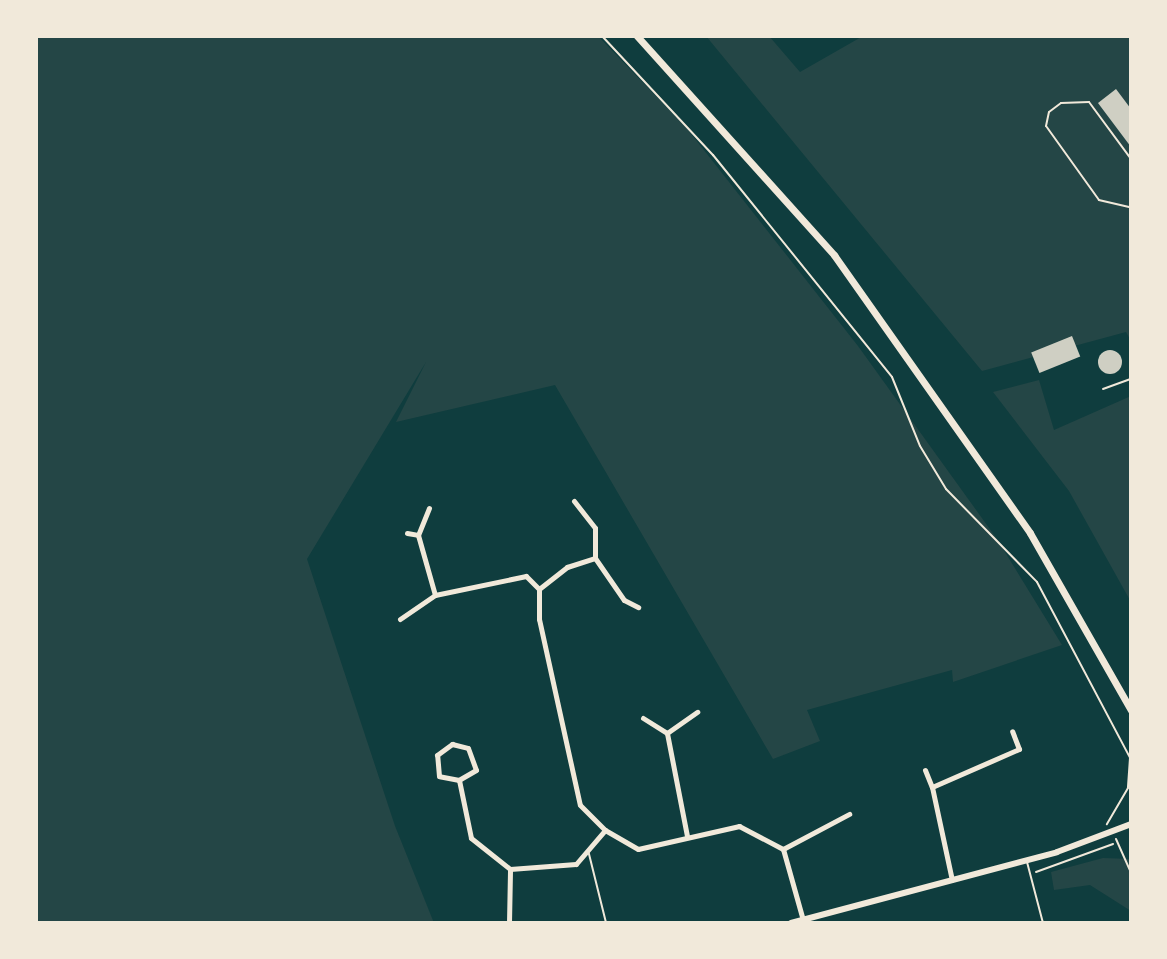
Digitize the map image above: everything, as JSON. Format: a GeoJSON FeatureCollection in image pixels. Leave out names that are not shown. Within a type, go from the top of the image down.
{"type":"FeatureCollection","features":[{"type":"Feature","properties":{"kind":"main road"},"geometry":{"type":"LineString","coordinates":[[637,36],[834,255],[1030,533],[1131,710]]}},
{"type":"Feature","properties":{"kind":"street"},"geometry":{"type":"LineString","coordinates":[[574,501],[595,528],[595,558],[624,600],[638,607]]}},
{"type":"Feature","properties":{"kind":"street"},"geometry":{"type":"LineString","coordinates":[[429,508],[418,535],[435,595]]}},
{"type":"Feature","properties":{"kind":"street"},"geometry":{"type":"LineString","coordinates":[[407,533],[418,535]]}},
{"type":"Feature","properties":{"kind":"street"},"geometry":{"type":"LineString","coordinates":[[539,589],[567,567],[595,558]]}},
{"type":"Feature","properties":{"kind":"street"},"geometry":{"type":"LineString","coordinates":[[400,619],[435,595],[526,576],[539,589],[539,619],[580,805],[605,830],[638,849],[739,826],[783,849],[803,920]]}},
{"type":"Feature","properties":{"kind":"street"},"geometry":{"type":"LineString","coordinates":[[667,733],[697,712]]}},
{"type":"Feature","properties":{"kind":"street"},"geometry":{"type":"LineString","coordinates":[[643,718],[667,733],[687,836]]}},
{"type":"Feature","properties":{"kind":"street"},"geometry":{"type":"LineString","coordinates":[[932,787],[1019,749],[1012,731]]}},
{"type":"Feature","properties":{"kind":"street"},"geometry":{"type":"LineString","coordinates":[[452,744],[468,748],[476,770],[459,780],[439,776],[437,755],[452,744]]}},
{"type":"Feature","properties":{"kind":"street"},"geometry":{"type":"LineString","coordinates":[[925,770],[932,787],[952,881]]}},
{"type":"Feature","properties":{"kind":"street"},"geometry":{"type":"LineString","coordinates":[[459,780],[471,838],[510,869],[576,864],[605,830]]}},
{"type":"Feature","properties":{"kind":"street"},"geometry":{"type":"LineString","coordinates":[[783,849],[849,814]]}},
{"type":"Feature","properties":{"kind":"street"},"geometry":{"type":"LineString","coordinates":[[791,923],[1027,861],[1131,824]]}},
{"type":"Feature","properties":{"kind":"street"},"geometry":{"type":"LineString","coordinates":[[509,923],[510,869]]}},
{"type":"Feature","properties":{"kind":"lane"},"geometry":{"type":"LineString","coordinates":[[1131,159],[1089,102],[1061,103],[1049,112],[1046,126],[1099,200],[1130,209],[1131,203]]}},
{"type":"Feature","properties":{"kind":"lane"},"geometry":{"type":"LineString","coordinates":[[1103,389],[1131,379]]}},
{"type":"Feature","properties":{"kind":"lane"},"geometry":{"type":"LineString","coordinates":[[588,848],[606,923]]}},
{"type":"Feature","properties":{"kind":"lane"},"geometry":{"type":"LineString","coordinates":[[1027,861],[1043,923]]}},
{"type":"Feature","properties":{"kind":"path"},"geometry":{"type":"LineString","coordinates":[[602,36],[713,155],[892,377],[920,446],[946,489],[1037,582],[1130,758],[1125,797],[1105,821],[1131,872]]}},
{"type":"Feature","properties":{"kind":"path"},"geometry":{"type":"LineString","coordinates":[[1030,874],[1114,843]]}},
{"type":"Feature","properties":{"kind":"shaded area"},"geometry":{"type":"Polygon","coordinates":[[[36,36],[598,36],[685,126],[858,346],[997,539],[1062,645],[953,682],[952,670],[807,710],[820,741],[773,759],[555,385],[396,422],[426,362],[307,559],[395,826],[434,923],[36,923],[36,36]]]}},
{"type":"Feature","properties":{"kind":"shaded area"},"geometry":{"type":"Polygon","coordinates":[[[706,36],[769,36],[800,72],[863,36],[1131,36],[1131,341],[1126,332],[982,371],[706,36]]]}},
{"type":"Feature","properties":{"kind":"shaded area"},"geometry":{"type":"Polygon","coordinates":[[[1039,380],[1054,430],[1131,396],[1131,602],[1069,491],[993,392],[1039,380]]]}},
{"type":"Feature","properties":{"kind":"shaded area"},"geometry":{"type":"Polygon","coordinates":[[[1103,858],[1131,859],[1131,911],[1090,885],[1054,890],[1051,872],[1103,858]]]}},
{"type":"Feature","properties":{"kind":"building"},"geometry":{"type":"Polygon","coordinates":[[[1116,89],[1131,109],[1131,147],[1098,103],[1116,89]]]}},
{"type":"Feature","properties":{"kind":"building"},"geometry":{"type":"Polygon","coordinates":[[[1072,336],[1080,356],[1039,373],[1031,352],[1072,336]]]}},
{"type":"Feature","properties":{"kind":"building"},"geometry":{"type":"Polygon","coordinates":[[[1110,350],[1119,353],[1122,362],[1119,371],[1110,374],[1101,371],[1098,362],[1101,353],[1110,350]]]}}]}
